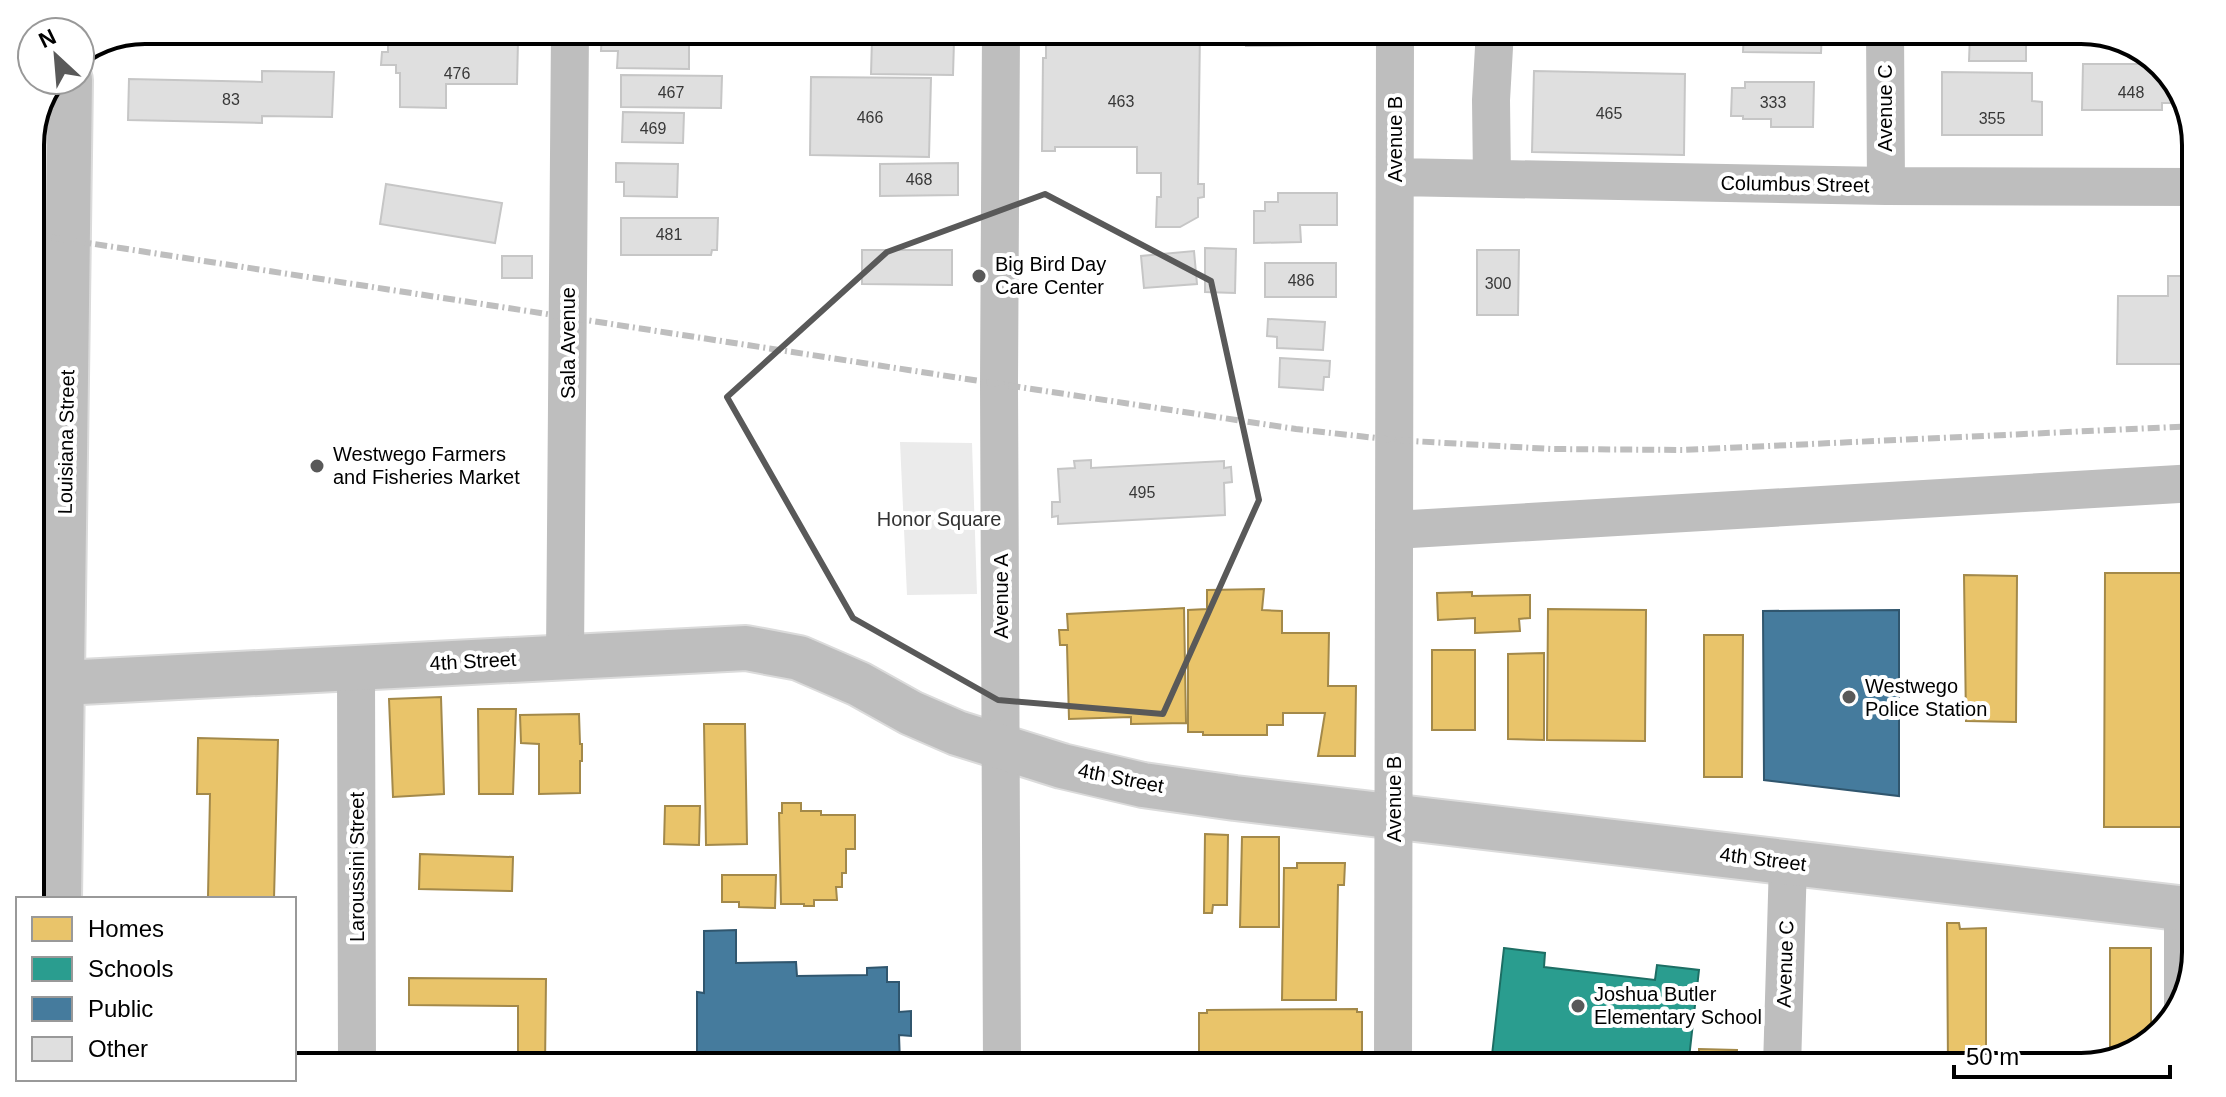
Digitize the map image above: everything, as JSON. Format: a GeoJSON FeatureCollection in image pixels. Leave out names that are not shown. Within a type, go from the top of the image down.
{"type":"FeatureCollection","features":[{"type":"Feature","properties":{"kind":"main road","name":"Louisiana Street"},"geometry":{"type":"LineString","coordinates":[[59,897],[46,684],[69,96]]}},
{"type":"Feature","properties":{"kind":"main road","name":"4th Street"},"geometry":{"type":"LineString","coordinates":[[46,684],[746,648],[799,658],[859,684],[945,728],[1062,766],[1143,785],[2182,908]]}},
{"type":"Feature","properties":{"kind":"street","name":"Sala Avenue"},"geometry":{"type":"LineString","coordinates":[[565,656],[570,44]]}},
{"type":"Feature","properties":{"kind":"street","name":"Avenue A"},"geometry":{"type":"LineString","coordinates":[[1001,44],[1002,1053]]}},
{"type":"Feature","properties":{"kind":"street","name":"Avenue B"},"geometry":{"type":"LineString","coordinates":[[1393,1053],[1395,44]]}},
{"type":"Feature","properties":{"kind":"street"},"geometry":{"type":"LineString","coordinates":[[1492,179],[1494,44]]}},
{"type":"Feature","properties":{"kind":"street","name":"Avenue C"},"geometry":{"type":"LineString","coordinates":[[1885,44],[1886,186]]}},
{"type":"Feature","properties":{"kind":"street","name":"Columbus Street"},"geometry":{"type":"LineString","coordinates":[[1395,177],[1886,186],[2182,187]]}},
{"type":"Feature","properties":{"kind":"street"},"geometry":{"type":"LineString","coordinates":[[1394,530],[2182,484]]}},
{"type":"Feature","properties":{"kind":"street","name":"Laroussini Street"},"geometry":{"type":"LineString","coordinates":[[356,667],[357,1053]]}},
{"type":"Feature","properties":{"kind":"street","name":"Avenue C"},"geometry":{"type":"LineString","coordinates":[[1782,1053],[1788,862]]}},
{"type":"Feature","properties":{"kind":"highlighted area"},"geometry":{"type":"Polygon","coordinates":[[[1045,194],[1211,281],[1259,500],[1163,714],[998,700],[853,618],[727,397],[887,252],[1045,194]]]}},
{"type":"Feature","properties":{"kind":"green space","name":"Honor Square"},"geometry":{"type":"Polygon","coordinates":[[[900,442],[972,443],[977,594],[907,595],[900,442]]]}},
{"type":"Feature","properties":{"kind":"building: Homes"},"geometry":{"type":"Polygon","coordinates":[[[2105,573],[2182,573],[2182,827],[2104,827],[2105,573]]]}},
{"type":"Feature","properties":{"kind":"building: Homes"},"geometry":{"type":"Polygon","coordinates":[[[1964,575],[2017,576],[2016,722],[1966,721],[1964,575]]]}},
{"type":"Feature","properties":{"kind":"building: Homes"},"geometry":{"type":"Polygon","coordinates":[[[1264,589],[1262,610],[1282,611],[1282,633],[1329,633],[1328,686],[1356,686],[1355,756],[1318,756],[1325,713],[1283,713],[1283,725],[1267,725],[1267,735],[1203,735],[1203,732],[1188,732],[1188,610],[1207,609],[1207,590],[1264,589]]]}},
{"type":"Feature","properties":{"kind":"building: Homes"},"geometry":{"type":"Polygon","coordinates":[[[1472,592],[1472,596],[1530,595],[1530,618],[1519,619],[1520,631],[1475,633],[1475,618],[1438,620],[1437,593],[1472,592]]]}},
{"type":"Feature","properties":{"kind":"building: Homes"},"geometry":{"type":"Polygon","coordinates":[[[1184,608],[1186,723],[1131,724],[1131,717],[1069,719],[1067,645],[1060,645],[1059,630],[1068,630],[1067,614],[1184,608]]]}},
{"type":"Feature","properties":{"kind":"building: Homes"},"geometry":{"type":"Polygon","coordinates":[[[1548,609],[1646,610],[1645,741],[1547,740],[1548,609]]]}},
{"type":"Feature","properties":{"kind":"building: Homes"},"geometry":{"type":"Polygon","coordinates":[[[1704,635],[1743,635],[1742,777],[1704,777],[1704,635]]]}},
{"type":"Feature","properties":{"kind":"building: Homes"},"geometry":{"type":"Polygon","coordinates":[[[1432,650],[1475,650],[1475,730],[1432,730],[1432,650]]]}},
{"type":"Feature","properties":{"kind":"building: Homes"},"geometry":{"type":"Polygon","coordinates":[[[1544,653],[1544,740],[1508,739],[1508,654],[1544,653]]]}},
{"type":"Feature","properties":{"kind":"building: Homes"},"geometry":{"type":"Polygon","coordinates":[[[441,697],[444,794],[393,797],[389,699],[441,697]]]}},
{"type":"Feature","properties":{"kind":"building: Homes"},"geometry":{"type":"Polygon","coordinates":[[[478,709],[516,709],[513,794],[479,794],[478,709]]]}},
{"type":"Feature","properties":{"kind":"building: Homes"},"geometry":{"type":"Polygon","coordinates":[[[579,714],[582,744],[580,793],[539,794],[539,744],[521,743],[520,715],[579,714]]]}},
{"type":"Feature","properties":{"kind":"building: Homes"},"geometry":{"type":"Polygon","coordinates":[[[704,724],[745,724],[747,844],[706,845],[704,724]]]}},
{"type":"Feature","properties":{"kind":"building: Homes"},"geometry":{"type":"Polygon","coordinates":[[[198,738],[278,740],[274,897],[208,897],[210,794],[197,794],[198,738]]]}},
{"type":"Feature","properties":{"kind":"building: Homes"},"geometry":{"type":"Polygon","coordinates":[[[782,803],[801,803],[801,811],[821,811],[821,815],[855,815],[855,849],[846,849],[846,873],[842,873],[842,887],[836,887],[837,900],[814,900],[814,906],[781,904],[779,813],[782,813],[782,803]]]}},
{"type":"Feature","properties":{"kind":"building: Homes"},"geometry":{"type":"Polygon","coordinates":[[[665,806],[700,806],[699,845],[664,844],[665,806]]]}},
{"type":"Feature","properties":{"kind":"building: Homes"},"geometry":{"type":"Polygon","coordinates":[[[1205,834],[1228,835],[1227,905],[1213,905],[1212,913],[1204,913],[1205,834]]]}},
{"type":"Feature","properties":{"kind":"building: Homes"},"geometry":{"type":"Polygon","coordinates":[[[1242,837],[1279,837],[1279,927],[1240,927],[1242,837]]]}},
{"type":"Feature","properties":{"kind":"building: Homes"},"geometry":{"type":"Polygon","coordinates":[[[420,854],[513,857],[512,891],[419,889],[420,854]]]}},
{"type":"Feature","properties":{"kind":"building: Homes"},"geometry":{"type":"Polygon","coordinates":[[[1297,863],[1345,863],[1344,885],[1338,885],[1336,1000],[1282,1000],[1284,868],[1297,868],[1297,863]]]}},
{"type":"Feature","properties":{"kind":"building: Homes"},"geometry":{"type":"Polygon","coordinates":[[[722,875],[776,875],[775,908],[739,907],[739,902],[722,902],[722,875]]]}},
{"type":"Feature","properties":{"kind":"building: Homes"},"geometry":{"type":"Polygon","coordinates":[[[1947,923],[1959,923],[1960,929],[1986,928],[1986,1053],[1948,1053],[1947,923]]]}},
{"type":"Feature","properties":{"kind":"building: Homes"},"geometry":{"type":"Polygon","coordinates":[[[2110,948],[2151,948],[2151,1025],[2126,1043],[2110,1049],[2110,948]]]}},
{"type":"Feature","properties":{"kind":"building: Homes"},"geometry":{"type":"Polygon","coordinates":[[[409,978],[546,979],[545,1053],[518,1053],[518,1006],[409,1005],[409,978]]]}},
{"type":"Feature","properties":{"kind":"building: Homes"},"geometry":{"type":"Polygon","coordinates":[[[1357,1009],[1357,1012],[1362,1012],[1362,1053],[1199,1053],[1199,1013],[1207,1013],[1207,1010],[1357,1009]]]}},
{"type":"Feature","properties":{"kind":"building: Homes"},"geometry":{"type":"Polygon","coordinates":[[[1699,1049],[1737,1050],[1737,1053],[1699,1053],[1699,1049]]]}},
{"type":"Feature","properties":{"kind":"building: Schools"},"geometry":{"type":"Polygon","coordinates":[[[1504,948],[1545,953],[1544,967],[1655,980],[1657,965],[1699,970],[1690,1053],[1492,1053],[1504,948]]]}},
{"type":"Feature","properties":{"kind":"building: Public"},"geometry":{"type":"Polygon","coordinates":[[[1899,610],[1899,796],[1764,780],[1763,611],[1899,610]]]}},
{"type":"Feature","properties":{"kind":"building: Public"},"geometry":{"type":"Polygon","coordinates":[[[736,930],[736,963],[796,962],[797,976],[867,975],[867,968],[887,967],[887,982],[899,982],[899,1012],[911,1011],[911,1036],[899,1035],[900,1053],[697,1053],[697,992],[704,993],[704,931],[736,930]]]}},
{"type":"Feature","properties":{"kind":"building: Other"},"geometry":{"type":"Polygon","coordinates":[[[388,44],[518,44],[517,84],[446,84],[446,108],[400,107],[400,73],[396,73],[396,65],[381,65],[382,52],[388,52],[388,44]]]}},
{"type":"Feature","properties":{"kind":"building: Other"},"geometry":{"type":"Polygon","coordinates":[[[601,44],[689,44],[689,69],[617,68],[618,51],[601,51],[601,44]]]}},
{"type":"Feature","properties":{"kind":"building: Other"},"geometry":{"type":"Polygon","coordinates":[[[872,44],[954,44],[953,75],[871,74],[872,44]]]}},
{"type":"Feature","properties":{"kind":"building: Other"},"geometry":{"type":"Polygon","coordinates":[[[1046,44],[1200,44],[1198,184],[1204,184],[1204,197],[1198,198],[1198,217],[1180,227],[1156,227],[1161,173],[1137,173],[1137,147],[1055,147],[1055,151],[1042,151],[1043,58],[1046,58],[1046,44]]]}},
{"type":"Feature","properties":{"kind":"building: Other"},"geometry":{"type":"Polygon","coordinates":[[[1246,44],[1317,44],[1317,45],[1246,44]]]}},
{"type":"Feature","properties":{"kind":"building: Other"},"geometry":{"type":"Polygon","coordinates":[[[1743,44],[1821,44],[1821,53],[1743,52],[1743,44]]]}},
{"type":"Feature","properties":{"kind":"building: Other"},"geometry":{"type":"Polygon","coordinates":[[[1970,44],[2026,44],[2026,61],[1969,61],[1970,44]]]}},
{"type":"Feature","properties":{"kind":"building: Other"},"geometry":{"type":"Polygon","coordinates":[[[2083,64],[2141,64],[2157,78],[2173,103],[2162,103],[2162,110],[2082,110],[2083,64]]]}},
{"type":"Feature","properties":{"kind":"building: Other"},"geometry":{"type":"Polygon","coordinates":[[[262,71],[334,72],[332,117],[262,116],[262,123],[128,120],[129,79],[262,82],[262,71]]]}},
{"type":"Feature","properties":{"kind":"building: Other"},"geometry":{"type":"Polygon","coordinates":[[[1534,71],[1685,74],[1684,155],[1532,152],[1534,71]]]}},
{"type":"Feature","properties":{"kind":"building: Other"},"geometry":{"type":"Polygon","coordinates":[[[1942,72],[2032,73],[2032,101],[2042,102],[2042,135],[1942,135],[1942,72]]]}},
{"type":"Feature","properties":{"kind":"building: Other"},"geometry":{"type":"Polygon","coordinates":[[[621,75],[722,76],[721,108],[621,107],[621,75]]]}},
{"type":"Feature","properties":{"kind":"building: Other"},"geometry":{"type":"Polygon","coordinates":[[[811,77],[931,78],[929,157],[810,155],[811,77]]]}},
{"type":"Feature","properties":{"kind":"building: Other"},"geometry":{"type":"Polygon","coordinates":[[[1745,82],[1814,82],[1813,127],[1771,127],[1771,119],[1731,116],[1732,88],[1745,88],[1745,82]]]}},
{"type":"Feature","properties":{"kind":"building: Other"},"geometry":{"type":"Polygon","coordinates":[[[623,112],[684,113],[683,143],[622,142],[623,112]]]}},
{"type":"Feature","properties":{"kind":"building: Other"},"geometry":{"type":"Polygon","coordinates":[[[616,163],[678,164],[677,197],[624,196],[624,182],[616,182],[616,163]]]}},
{"type":"Feature","properties":{"kind":"building: Other"},"geometry":{"type":"Polygon","coordinates":[[[958,163],[958,195],[880,196],[880,164],[958,163]]]}},
{"type":"Feature","properties":{"kind":"building: Other"},"geometry":{"type":"Polygon","coordinates":[[[386,184],[502,203],[495,243],[380,224],[386,184]]]}},
{"type":"Feature","properties":{"kind":"building: Other"},"geometry":{"type":"Polygon","coordinates":[[[1278,193],[1337,193],[1337,225],[1300,225],[1301,242],[1254,243],[1254,211],[1265,211],[1265,202],[1278,202],[1278,193]]]}},
{"type":"Feature","properties":{"kind":"building: Other"},"geometry":{"type":"Polygon","coordinates":[[[621,218],[718,218],[717,250],[712,250],[711,255],[621,255],[621,218]]]}},
{"type":"Feature","properties":{"kind":"building: Other"},"geometry":{"type":"Polygon","coordinates":[[[1205,248],[1236,249],[1235,293],[1205,292],[1205,248]]]}},
{"type":"Feature","properties":{"kind":"building: Other"},"geometry":{"type":"Polygon","coordinates":[[[862,250],[952,250],[952,285],[862,284],[862,250]]]}},
{"type":"Feature","properties":{"kind":"building: Other"},"geometry":{"type":"Polygon","coordinates":[[[1477,250],[1519,250],[1518,315],[1477,315],[1477,250]]]}},
{"type":"Feature","properties":{"kind":"building: Other"},"geometry":{"type":"Polygon","coordinates":[[[1194,251],[1197,284],[1144,288],[1141,256],[1194,251]]]}},
{"type":"Feature","properties":{"kind":"building: Other"},"geometry":{"type":"Polygon","coordinates":[[[502,256],[532,256],[532,278],[502,278],[502,256]]]}},
{"type":"Feature","properties":{"kind":"building: Other"},"geometry":{"type":"Polygon","coordinates":[[[1265,263],[1336,263],[1336,297],[1265,297],[1265,263]]]}},
{"type":"Feature","properties":{"kind":"building: Other"},"geometry":{"type":"Polygon","coordinates":[[[2168,276],[2182,276],[2182,364],[2117,364],[2118,296],[2168,296],[2168,276]]]}},
{"type":"Feature","properties":{"kind":"building: Other"},"geometry":{"type":"Polygon","coordinates":[[[1268,319],[1325,322],[1323,350],[1277,348],[1277,337],[1267,336],[1268,319]]]}},
{"type":"Feature","properties":{"kind":"building: Other"},"geometry":{"type":"Polygon","coordinates":[[[1280,358],[1330,361],[1329,377],[1324,377],[1323,390],[1279,387],[1280,358]]]}},
{"type":"Feature","properties":{"kind":"building: Other"},"geometry":{"type":"Polygon","coordinates":[[[1091,460],[1091,468],[1224,461],[1224,468],[1231,467],[1232,482],[1224,483],[1225,515],[1058,524],[1058,516],[1052,517],[1052,502],[1060,502],[1058,469],[1075,468],[1074,461],[1091,460]]]}},
{"type":"Feature","properties":{"kind":"railway"},"geometry":{"type":"LineString","coordinates":[[44,236],[1296,429],[1394,440],[1551,449],[1683,450],[2182,427]]}},
{"type":"Feature","properties":{"kind":"place","name":"Big Bird Day Care Center"},"geometry":{"type":"Point","coordinates":[979,276]}},
{"type":"Feature","properties":{"kind":"place","name":"Westwego Farmers and Fisheries Market"},"geometry":{"type":"Point","coordinates":[317,466]}},
{"type":"Feature","properties":{"kind":"place","name":"Westwego Police Station"},"geometry":{"type":"Point","coordinates":[1849,697]}},
{"type":"Feature","properties":{"kind":"place","name":"Joshua Butler Elementary School"},"geometry":{"type":"Point","coordinates":[1578,1006]}}]}
